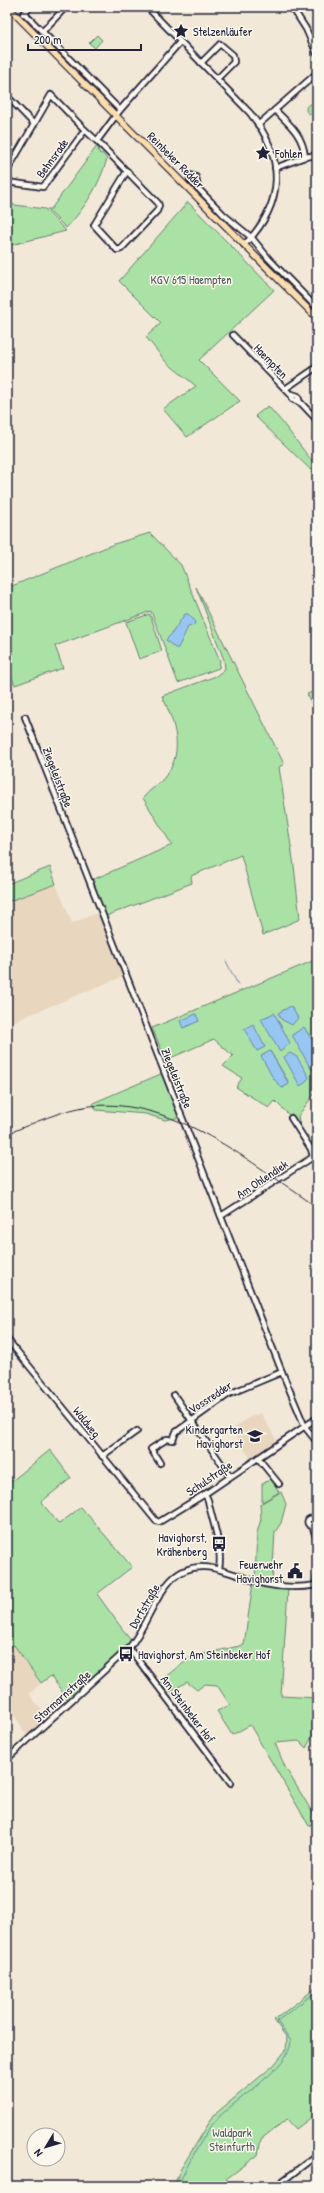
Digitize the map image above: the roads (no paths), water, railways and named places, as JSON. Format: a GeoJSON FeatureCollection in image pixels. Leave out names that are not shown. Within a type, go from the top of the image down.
{"type":"FeatureCollection","features":[{"type":"Feature","properties":{"kind":"main road","name":"Reinbeker Redder"},"geometry":{"type":"LineString","coordinates":[[8,9],[19,18],[317,318]]}},
{"type":"Feature","properties":{"kind":"street"},"geometry":{"type":"LineString","coordinates":[[19,18],[30,7]]}},
{"type":"Feature","properties":{"kind":"street"},"geometry":{"type":"LineString","coordinates":[[42,32],[62,11],[63,7]]}},
{"type":"Feature","properties":{"kind":"street"},"geometry":{"type":"LineString","coordinates":[[146,7],[217,79],[258,125],[267,142],[275,168],[276,190],[273,202],[263,224],[252,238],[244,245]]}},
{"type":"Feature","properties":{"kind":"street"},"geometry":{"type":"LineString","coordinates":[[292,7],[306,29],[317,54]]}},
{"type":"Feature","properties":{"kind":"street"},"geometry":{"type":"LineString","coordinates":[[24,13],[120,110]]}},
{"type":"Feature","properties":{"kind":"street"},"geometry":{"type":"LineString","coordinates":[[96,141],[120,110],[180,42]]}},
{"type":"Feature","properties":{"kind":"street"},"geometry":{"type":"LineString","coordinates":[[201,63],[220,44],[233,55],[234,62],[217,79]]}},
{"type":"Feature","properties":{"kind":"street"},"geometry":{"type":"LineString","coordinates":[[258,125],[317,73]]}},
{"type":"Feature","properties":{"kind":"street"},"geometry":{"type":"LineString","coordinates":[[7,171],[52,95],[127,171],[159,207],[121,249],[117,250],[94,225],[127,171]]}},
{"type":"Feature","properties":{"kind":"street"},"geometry":{"type":"LineString","coordinates":[[7,96],[34,124]]}},
{"type":"Feature","properties":{"kind":"street"},"geometry":{"type":"LineString","coordinates":[[275,110],[300,137],[305,157]]}},
{"type":"Feature","properties":{"kind":"street","name":"Behnsrade"},"geometry":{"type":"LineString","coordinates":[[7,182],[43,187],[85,130]]}},
{"type":"Feature","properties":{"kind":"street"},"geometry":{"type":"LineString","coordinates":[[275,168],[305,157],[317,155]]}},
{"type":"Feature","properties":{"kind":"street","name":"Reinbeker Redder"},"geometry":{"type":"LineString","coordinates":[[198,188],[224,215],[252,238],[268,259],[317,308]]}},
{"type":"Feature","properties":{"kind":"street","name":"Haempten"},"geometry":{"type":"LineString","coordinates":[[233,335],[285,389],[317,367]]}},
{"type":"Feature","properties":{"kind":"street"},"geometry":{"type":"LineString","coordinates":[[285,389],[291,395],[296,394],[301,403],[317,420]]}},
{"type":"Feature","properties":{"kind":"street","name":"Ziegeleistraße"},"geometry":{"type":"LineString","coordinates":[[25,718],[282,1372],[305,1427],[317,1442]]}},
{"type":"Feature","properties":{"kind":"street","name":"Am Ohlendiek"},"geometry":{"type":"LineString","coordinates":[[221,1216],[315,1158],[311,1149],[291,1118]]}},
{"type":"Feature","properties":{"kind":"street","name":"Waldweg"},"geometry":{"type":"LineString","coordinates":[[7,1339],[152,1518]]}},
{"type":"Feature","properties":{"kind":"street","name":"Vossredder"},"geometry":{"type":"LineString","coordinates":[[160,1463],[151,1449],[167,1439],[172,1440],[176,1432],[229,1394],[282,1372]]}},
{"type":"Feature","properties":{"kind":"street"},"geometry":{"type":"LineString","coordinates":[[174,1395],[230,1476]]}},
{"type":"Feature","properties":{"kind":"street","name":"Schulstraße"},"geometry":{"type":"LineString","coordinates":[[152,1518],[159,1522],[205,1494],[317,1418]]}},
{"type":"Feature","properties":{"kind":"street"},"geometry":{"type":"LineString","coordinates":[[102,1456],[137,1431]]}},
{"type":"Feature","properties":{"kind":"street"},"geometry":{"type":"LineString","coordinates":[[258,1458],[279,1484]]}},
{"type":"Feature","properties":{"kind":"street"},"geometry":{"type":"LineString","coordinates":[[205,1494],[208,1500],[220,1560],[219,1569]]}},
{"type":"Feature","properties":{"kind":"street"},"geometry":{"type":"LineString","coordinates":[[312,1525],[317,1540]]}},
{"type":"Feature","properties":{"kind":"street","name":"Dorfstraße"},"geometry":{"type":"LineString","coordinates":[[129,1648],[142,1629],[163,1591],[173,1578],[198,1566],[219,1569],[270,1585],[290,1587],[317,1585],[317,1577]]}},
{"type":"Feature","properties":{"kind":"street","name":"Stormarnstraße"},"geometry":{"type":"LineString","coordinates":[[7,1759],[129,1648]]}},
{"type":"Feature","properties":{"kind":"street","name":"Am Steinbeker Hof"},"geometry":{"type":"LineString","coordinates":[[129,1648],[231,1783]]}},
{"type":"Feature","properties":{"kind":"street"},"geometry":{"type":"LineString","coordinates":[[276,2186],[317,2155]]}},
{"type":"Feature","properties":{"kind":"water"},"geometry":{"type":"Polygon","coordinates":[[[185,614],[188,614],[195,621],[194,625],[188,627],[178,648],[175,648],[166,640],[185,614]]]}},
{"type":"Feature","properties":{"kind":"water"},"geometry":{"type":"Polygon","coordinates":[[[291,1006],[298,1018],[292,1025],[282,1020],[278,1013],[291,1006]]]}},
{"type":"Feature","properties":{"kind":"water"},"geometry":{"type":"Polygon","coordinates":[[[274,1013],[290,1043],[280,1052],[261,1019],[274,1013]]]}},
{"type":"Feature","properties":{"kind":"water"},"geometry":{"type":"Polygon","coordinates":[[[196,1014],[199,1021],[183,1028],[180,1021],[196,1014]]]}},
{"type":"Feature","properties":{"kind":"water"},"geometry":{"type":"Polygon","coordinates":[[[253,1024],[265,1047],[257,1051],[244,1029],[253,1024]]]}},
{"type":"Feature","properties":{"kind":"water"},"geometry":{"type":"Polygon","coordinates":[[[304,1027],[317,1048],[315,1069],[311,1069],[292,1035],[304,1027]]]}},
{"type":"Feature","properties":{"kind":"water"},"geometry":{"type":"Polygon","coordinates":[[[270,1051],[289,1084],[282,1088],[273,1078],[261,1056],[270,1051]]]}},
{"type":"Feature","properties":{"kind":"water"},"geometry":{"type":"Polygon","coordinates":[[[290,1053],[297,1057],[309,1077],[306,1082],[300,1086],[284,1057],[290,1053]]]}},
{"type":"Feature","properties":{"kind":"waterway"},"geometry":{"type":"LineString","coordinates":[[226,961],[238,985]]}},
{"type":"Feature","properties":{"kind":"waterway"},"geometry":{"type":"LineString","coordinates":[[178,2186],[196,2150],[219,2117],[273,2072],[282,2062],[291,2041],[277,2021],[317,1991]]}},
{"type":"Feature","properties":{"kind":"railway"},"geometry":{"type":"LineString","coordinates":[[7,1134],[37,1121],[90,1106],[121,1106],[152,1112],[181,1122],[238,1153],[317,1207]]}},
{"type":"Feature","properties":{"kind":"place","name":"Stelzenläufer"},"geometry":{"type":"Point","coordinates":[181,31]}},
{"type":"Feature","properties":{"kind":"place","name":"Fohlen"},"geometry":{"type":"Point","coordinates":[263,153]}},
{"type":"Feature","properties":{"kind":"place","name":"Kindergarten Havighorst"},"geometry":{"type":"Point","coordinates":[255,1436]}},
{"type":"Feature","properties":{"kind":"place","name":"Havighorst, Krähenberg"},"geometry":{"type":"Point","coordinates":[219,1544]}},
{"type":"Feature","properties":{"kind":"place","name":"Feuerwehr Havighorst"},"geometry":{"type":"Point","coordinates":[295,1571]}},
{"type":"Feature","properties":{"kind":"place","name":"Havighorst, Am Steinbeker Hof"},"geometry":{"type":"Point","coordinates":[126,1654]}},
{"type":"Feature","properties":{"kind":"park label","name":"KGV 615 Haempten"},"geometry":{"type":"Point","coordinates":[191,279]}},
{"type":"Feature","properties":{"kind":"park label","name":"Waldpark Steinfurth"},"geometry":{"type":"Point","coordinates":[232,2139]}}]}
